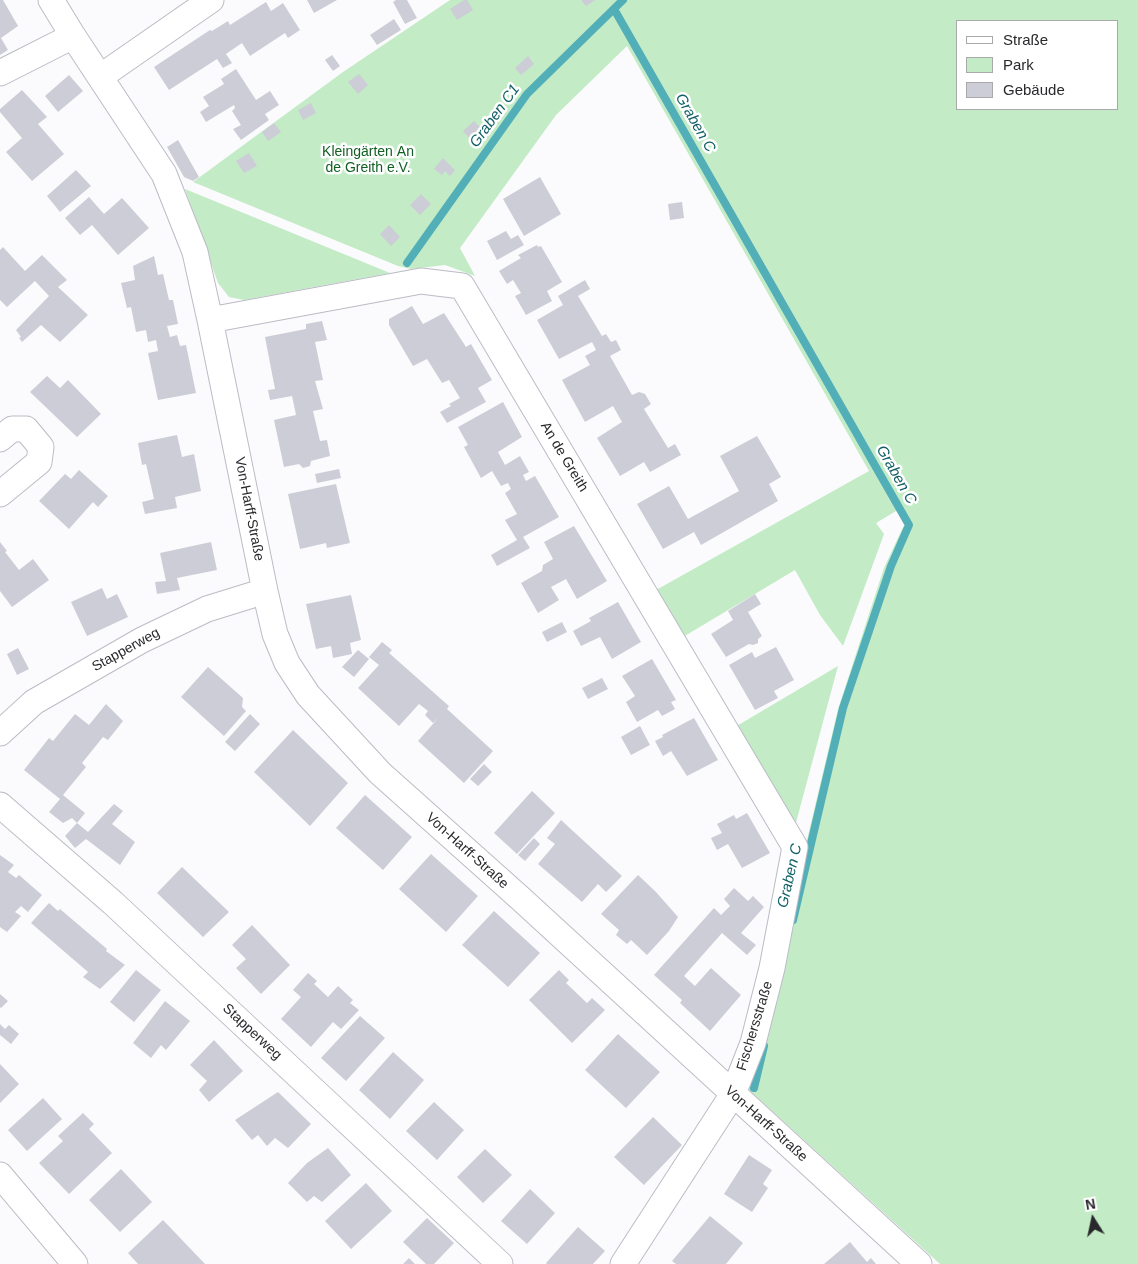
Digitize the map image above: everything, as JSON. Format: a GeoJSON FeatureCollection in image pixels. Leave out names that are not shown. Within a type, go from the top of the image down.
{"type":"FeatureCollection","features":[{"type":"Feature","properties":{"kind":"street","name":"Von-Harff-Straße"},"geometry":{"type":"LineString","coordinates":[[51,0],[164,174],[195,252],[265,591],[276,634],[287,663],[308,695],[380,773],[920,1264]]}},
{"type":"Feature","properties":{"kind":"street"},"geometry":{"type":"LineString","coordinates":[[100,77],[210,0]]}},
{"type":"Feature","properties":{"kind":"street"},"geometry":{"type":"LineString","coordinates":[[0,73],[73,36]]}},
{"type":"Feature","properties":{"kind":"street","name":"An de Greith"},"geometry":{"type":"LineString","coordinates":[[210,320],[421,281],[462,286],[795,847]]}},
{"type":"Feature","properties":{"kind":"street"},"geometry":{"type":"LineString","coordinates":[[0,439],[12,429],[26,430],[41,446],[39,462],[0,494]]}},
{"type":"Feature","properties":{"kind":"street","name":"Stapperweg"},"geometry":{"type":"LineString","coordinates":[[0,733],[34,702],[142,640],[207,609],[265,591]]}},
{"type":"Feature","properties":{"kind":"street","name":"Stapperweg"},"geometry":{"type":"LineString","coordinates":[[0,805],[114,903],[500,1264]]}},
{"type":"Feature","properties":{"kind":"street","name":"Fischersstraße"},"geometry":{"type":"LineString","coordinates":[[624,1264],[733,1094],[753,1043],[770,978],[795,847]]}},
{"type":"Feature","properties":{"kind":"street"},"geometry":{"type":"LineString","coordinates":[[0,1175],[75,1264]]}},
{"type":"Feature","properties":{"kind":"green space","name":"Kleingärten An de Greith e.V."},"geometry":{"type":"Polygon","coordinates":[[[450,0],[1138,0],[1138,1264],[940,1264],[748,1089],[838,709],[884,568],[903,527],[907,525],[900,512],[896,511],[876,523],[884,534],[843,646],[820,615],[795,570],[683,637],[656,590],[869,471],[627,46],[556,115],[460,248],[475,276],[445,265],[411,269],[398,266],[193,182],[343,72],[450,0]]]}},
{"type":"Feature","properties":{"kind":"green space"},"geometry":{"type":"Polygon","coordinates":[[[185,189],[390,273],[244,300],[229,297],[218,283],[185,189]]]}},
{"type":"Feature","properties":{"kind":"green space"},"geometry":{"type":"Polygon","coordinates":[[[838,666],[794,830],[735,727],[838,666]]]}},
{"type":"Feature","properties":{"kind":"building"},"geometry":{"type":"Polygon","coordinates":[[[0,0],[3,0],[18,26],[1,38],[8,50],[0,55],[0,0]]]}},
{"type":"Feature","properties":{"kind":"building"},"geometry":{"type":"Polygon","coordinates":[[[307,0],[337,0],[314,13],[307,0]]]}},
{"type":"Feature","properties":{"kind":"building"},"geometry":{"type":"Polygon","coordinates":[[[396,0],[407,0],[417,18],[405,24],[393,2],[396,0]]]}},
{"type":"Feature","properties":{"kind":"building"},"geometry":{"type":"Polygon","coordinates":[[[467,0],[473,10],[457,20],[450,9],[467,0]]]}},
{"type":"Feature","properties":{"kind":"building"},"geometry":{"type":"Polygon","coordinates":[[[581,0],[595,0],[586,6],[581,0]]]}},
{"type":"Feature","properties":{"kind":"building"},"geometry":{"type":"Polygon","coordinates":[[[266,2],[271,11],[283,3],[300,30],[288,38],[285,33],[250,56],[242,43],[226,54],[232,63],[223,68],[217,59],[169,90],[154,67],[210,30],[212,31],[228,21],[230,25],[266,2]]]}},
{"type":"Feature","properties":{"kind":"building"},"geometry":{"type":"Polygon","coordinates":[[[394,19],[401,30],[377,45],[370,35],[394,19]]]}},
{"type":"Feature","properties":{"kind":"building"},"geometry":{"type":"Polygon","coordinates":[[[332,55],[340,66],[333,71],[325,60],[332,55]]]}},
{"type":"Feature","properties":{"kind":"building"},"geometry":{"type":"Polygon","coordinates":[[[528,56],[534,64],[521,75],[515,68],[528,56]]]}},
{"type":"Feature","properties":{"kind":"building"},"geometry":{"type":"Polygon","coordinates":[[[236,69],[256,100],[270,91],[279,105],[265,114],[269,120],[241,140],[233,129],[241,125],[232,111],[235,108],[234,105],[206,122],[200,112],[209,106],[203,97],[224,84],[221,79],[236,69]]]}},
{"type":"Feature","properties":{"kind":"building"},"geometry":{"type":"Polygon","coordinates":[[[359,74],[368,85],[358,94],[348,82],[359,74]]]}},
{"type":"Feature","properties":{"kind":"building"},"geometry":{"type":"Polygon","coordinates":[[[69,75],[83,91],[58,112],[45,96],[69,75]]]}},
{"type":"Feature","properties":{"kind":"building"},"geometry":{"type":"Polygon","coordinates":[[[22,90],[47,117],[38,124],[64,154],[32,181],[6,152],[22,138],[0,112],[0,109],[22,90]]]}},
{"type":"Feature","properties":{"kind":"building"},"geometry":{"type":"Polygon","coordinates":[[[311,103],[316,113],[303,120],[298,110],[311,103]]]}},
{"type":"Feature","properties":{"kind":"building"},"geometry":{"type":"Polygon","coordinates":[[[474,121],[483,130],[471,140],[463,131],[474,121]]]}},
{"type":"Feature","properties":{"kind":"building"},"geometry":{"type":"Polygon","coordinates":[[[274,123],[281,132],[268,141],[262,132],[274,123]]]}},
{"type":"Feature","properties":{"kind":"building"},"geometry":{"type":"Polygon","coordinates":[[[178,140],[199,177],[193,181],[184,177],[167,147],[178,140]]]}},
{"type":"Feature","properties":{"kind":"building"},"geometry":{"type":"Polygon","coordinates":[[[249,153],[257,166],[244,173],[236,161],[249,153]]]}},
{"type":"Feature","properties":{"kind":"building"},"geometry":{"type":"Polygon","coordinates":[[[443,158],[455,170],[450,176],[445,171],[442,175],[434,169],[443,158]]]}},
{"type":"Feature","properties":{"kind":"building"},"geometry":{"type":"Polygon","coordinates":[[[76,170],[91,186],[60,212],[47,196],[76,170]]]}},
{"type":"Feature","properties":{"kind":"building"},"geometry":{"type":"Polygon","coordinates":[[[540,177],[561,214],[524,236],[503,199],[540,177]]]}},
{"type":"Feature","properties":{"kind":"building"},"geometry":{"type":"Polygon","coordinates":[[[421,194],[431,204],[420,215],[410,205],[421,194]]]}},
{"type":"Feature","properties":{"kind":"building"},"geometry":{"type":"Polygon","coordinates":[[[89,197],[104,214],[122,198],[149,228],[118,255],[92,225],[80,235],[65,218],[89,197]]]}},
{"type":"Feature","properties":{"kind":"building"},"geometry":{"type":"Polygon","coordinates":[[[682,202],[684,218],[670,220],[668,204],[682,202]]]}},
{"type":"Feature","properties":{"kind":"building"},"geometry":{"type":"Polygon","coordinates":[[[389,225],[400,237],[391,246],[380,234],[389,225]]]}},
{"type":"Feature","properties":{"kind":"building"},"geometry":{"type":"Polygon","coordinates":[[[506,231],[511,239],[518,235],[524,245],[497,260],[487,241],[506,231]]]}},
{"type":"Feature","properties":{"kind":"building"},"geometry":{"type":"Polygon","coordinates":[[[537,245],[538,247],[541,246],[562,282],[547,291],[552,301],[526,315],[515,296],[521,293],[513,280],[507,284],[499,271],[521,258],[518,255],[537,245]]]}},
{"type":"Feature","properties":{"kind":"building"},"geometry":{"type":"Polygon","coordinates":[[[3,247],[25,271],[42,255],[67,280],[58,287],[88,315],[60,342],[41,325],[22,342],[19,338],[21,337],[16,330],[49,296],[35,281],[7,307],[0,300],[0,250],[3,247]]]}},
{"type":"Feature","properties":{"kind":"building"},"geometry":{"type":"Polygon","coordinates":[[[154,256],[158,275],[163,274],[169,300],[173,300],[178,324],[167,326],[170,337],[177,335],[180,346],[186,345],[196,393],[158,400],[148,353],[158,351],[156,340],[148,342],[146,330],[136,332],[131,307],[127,308],[121,283],[135,280],[133,266],[154,256]]]}},
{"type":"Feature","properties":{"kind":"building"},"geometry":{"type":"Polygon","coordinates":[[[585,280],[590,289],[578,296],[602,336],[606,334],[611,342],[616,340],[621,350],[610,356],[632,395],[639,392],[645,394],[651,404],[644,409],[668,448],[675,444],[681,455],[650,472],[644,462],[620,476],[597,438],[622,422],[613,406],[585,422],[562,380],[590,365],[585,356],[596,350],[592,342],[559,359],[537,320],[563,305],[558,296],[585,280]]]}},
{"type":"Feature","properties":{"kind":"building"},"geometry":{"type":"Polygon","coordinates":[[[412,306],[423,324],[444,313],[466,347],[471,344],[492,380],[478,388],[486,402],[447,423],[440,412],[460,398],[449,380],[442,383],[427,359],[413,366],[389,325],[389,319],[412,306]]]}},
{"type":"Feature","properties":{"kind":"building"},"geometry":{"type":"Polygon","coordinates":[[[322,321],[327,340],[315,342],[323,380],[315,381],[323,409],[313,411],[320,441],[327,440],[330,456],[311,461],[310,466],[303,468],[299,464],[284,467],[274,420],[296,415],[292,396],[270,400],[268,390],[275,389],[265,337],[306,329],[306,324],[322,321]]]}},
{"type":"Feature","properties":{"kind":"building"},"geometry":{"type":"Polygon","coordinates":[[[47,376],[60,388],[68,380],[101,414],[77,437],[30,392],[47,376]]]}},
{"type":"Feature","properties":{"kind":"building"},"geometry":{"type":"Polygon","coordinates":[[[503,402],[522,437],[498,452],[505,465],[520,456],[529,472],[523,475],[526,481],[535,476],[559,517],[523,537],[530,548],[497,566],[491,555],[517,540],[505,520],[517,514],[505,493],[511,489],[508,483],[501,486],[492,471],[481,478],[464,447],[468,445],[458,427],[503,402]]]}},
{"type":"Feature","properties":{"kind":"building"},"geometry":{"type":"Polygon","coordinates":[[[177,435],[182,457],[194,454],[201,491],[175,497],[177,508],[145,514],[142,502],[154,499],[146,464],[142,465],[138,443],[177,435]]]}},
{"type":"Feature","properties":{"kind":"building"},"geometry":{"type":"Polygon","coordinates":[[[757,436],[781,477],[769,484],[778,501],[701,545],[694,532],[663,549],[637,504],[669,486],[688,519],[739,491],[720,456],[757,436]]]}},
{"type":"Feature","properties":{"kind":"building"},"geometry":{"type":"Polygon","coordinates":[[[339,469],[341,478],[317,483],[315,474],[339,469]]]}},
{"type":"Feature","properties":{"kind":"building"},"geometry":{"type":"Polygon","coordinates":[[[79,470],[108,496],[98,507],[93,502],[69,529],[39,501],[65,474],[71,479],[79,470]]]}},
{"type":"Feature","properties":{"kind":"building"},"geometry":{"type":"Polygon","coordinates":[[[336,484],[350,543],[327,548],[326,543],[300,549],[288,494],[336,484]]]}},
{"type":"Feature","properties":{"kind":"building"},"geometry":{"type":"Polygon","coordinates":[[[574,526],[607,581],[577,599],[566,579],[551,587],[559,600],[538,613],[521,583],[542,571],[543,565],[553,559],[544,542],[574,526]]]}},
{"type":"Feature","properties":{"kind":"building"},"geometry":{"type":"Polygon","coordinates":[[[0,542],[19,570],[33,559],[49,580],[12,607],[0,591],[0,542]]]}},
{"type":"Feature","properties":{"kind":"building"},"geometry":{"type":"Polygon","coordinates":[[[211,542],[217,570],[177,578],[180,590],[157,594],[155,582],[166,581],[160,553],[211,542]]]}},
{"type":"Feature","properties":{"kind":"building"},"geometry":{"type":"Polygon","coordinates":[[[102,588],[107,599],[117,594],[128,617],[87,636],[71,602],[102,588]]]}},
{"type":"Feature","properties":{"kind":"building"},"geometry":{"type":"Polygon","coordinates":[[[755,594],[761,604],[748,612],[762,636],[758,639],[758,643],[749,644],[726,657],[711,634],[733,620],[728,611],[755,594]]]}},
{"type":"Feature","properties":{"kind":"building"},"geometry":{"type":"Polygon","coordinates":[[[351,595],[361,640],[350,643],[352,654],[333,658],[331,646],[316,649],[306,604],[351,595]]]}},
{"type":"Feature","properties":{"kind":"building"},"geometry":{"type":"Polygon","coordinates":[[[618,602],[641,642],[612,659],[600,637],[581,646],[573,631],[591,621],[589,618],[618,602]]]}},
{"type":"Feature","properties":{"kind":"building"},"geometry":{"type":"Polygon","coordinates":[[[562,622],[567,632],[547,642],[542,632],[562,622]]]}},
{"type":"Feature","properties":{"kind":"building"},"geometry":{"type":"Polygon","coordinates":[[[382,642],[392,650],[389,653],[449,706],[447,709],[493,751],[464,783],[418,741],[439,717],[433,723],[425,715],[428,711],[419,704],[399,726],[358,688],[379,665],[369,657],[382,642]]]}},
{"type":"Feature","properties":{"kind":"building"},"geometry":{"type":"Polygon","coordinates":[[[776,647],[794,680],[774,691],[778,698],[755,710],[729,665],[752,652],[755,658],[776,647]]]}},
{"type":"Feature","properties":{"kind":"building"},"geometry":{"type":"Polygon","coordinates":[[[18,648],[29,669],[17,675],[7,654],[18,648]]]}},
{"type":"Feature","properties":{"kind":"building"},"geometry":{"type":"Polygon","coordinates":[[[358,650],[369,659],[354,677],[342,667],[358,650]]]}},
{"type":"Feature","properties":{"kind":"building"},"geometry":{"type":"Polygon","coordinates":[[[652,659],[676,700],[671,702],[675,709],[662,716],[658,710],[637,722],[626,702],[635,696],[622,676],[652,659]]]}},
{"type":"Feature","properties":{"kind":"building"},"geometry":{"type":"Polygon","coordinates":[[[208,667],[243,698],[242,707],[246,711],[224,736],[181,697],[208,667]]]}},
{"type":"Feature","properties":{"kind":"building"},"geometry":{"type":"Polygon","coordinates":[[[602,678],[608,689],[588,699],[582,688],[602,678]]]}},
{"type":"Feature","properties":{"kind":"building"},"geometry":{"type":"Polygon","coordinates":[[[106,704],[123,721],[108,740],[103,737],[82,763],[86,767],[63,795],[85,813],[77,823],[72,818],[63,823],[49,812],[60,799],[24,770],[49,738],[53,741],[75,714],[89,725],[106,704]]]}},
{"type":"Feature","properties":{"kind":"building"},"geometry":{"type":"Polygon","coordinates":[[[250,714],[260,724],[235,751],[225,742],[250,714]]]}},
{"type":"Feature","properties":{"kind":"building"},"geometry":{"type":"Polygon","coordinates":[[[694,718],[718,760],[687,776],[671,751],[663,756],[655,741],[663,737],[662,735],[694,718]]]}},
{"type":"Feature","properties":{"kind":"building"},"geometry":{"type":"Polygon","coordinates":[[[640,726],[650,745],[631,755],[621,737],[640,726]]]}},
{"type":"Feature","properties":{"kind":"building"},"geometry":{"type":"Polygon","coordinates":[[[293,730],[348,783],[310,826],[254,772],[293,730]]]}},
{"type":"Feature","properties":{"kind":"building"},"geometry":{"type":"Polygon","coordinates":[[[484,764],[492,772],[478,786],[470,779],[484,764]]]}},
{"type":"Feature","properties":{"kind":"building"},"geometry":{"type":"Polygon","coordinates":[[[532,791],[555,813],[517,854],[494,833],[532,791]]]}},
{"type":"Feature","properties":{"kind":"building"},"geometry":{"type":"Polygon","coordinates":[[[365,795],[412,837],[383,870],[336,828],[365,795]]]}},
{"type":"Feature","properties":{"kind":"building"},"geometry":{"type":"Polygon","coordinates":[[[114,804],[123,811],[112,824],[135,842],[120,865],[86,839],[75,848],[65,836],[77,823],[88,832],[114,804]]]}},
{"type":"Feature","properties":{"kind":"building"},"geometry":{"type":"Polygon","coordinates":[[[747,813],[770,853],[742,868],[728,844],[717,850],[711,838],[722,833],[717,824],[734,815],[736,819],[747,813]]]}},
{"type":"Feature","properties":{"kind":"building"},"geometry":{"type":"Polygon","coordinates":[[[561,820],[622,876],[606,892],[598,884],[582,902],[538,864],[555,844],[547,838],[561,820]]]}},
{"type":"Feature","properties":{"kind":"building"},"geometry":{"type":"Polygon","coordinates":[[[534,838],[540,844],[525,861],[518,855],[534,838]]]}},
{"type":"Feature","properties":{"kind":"building"},"geometry":{"type":"Polygon","coordinates":[[[431,854],[478,896],[446,932],[399,889],[431,854]]]}},
{"type":"Feature","properties":{"kind":"building"},"geometry":{"type":"Polygon","coordinates":[[[0,855],[14,865],[8,872],[16,878],[19,875],[42,895],[28,912],[21,906],[15,912],[21,916],[7,932],[0,927],[0,855]]]}},
{"type":"Feature","properties":{"kind":"building"},"geometry":{"type":"Polygon","coordinates":[[[182,867],[229,912],[203,937],[157,893],[182,867]]]}},
{"type":"Feature","properties":{"kind":"building"},"geometry":{"type":"Polygon","coordinates":[[[638,875],[678,917],[669,931],[647,955],[631,940],[627,944],[616,935],[619,930],[601,914],[638,875]]]}},
{"type":"Feature","properties":{"kind":"building"},"geometry":{"type":"Polygon","coordinates":[[[734,888],[748,901],[753,896],[764,907],[741,933],[756,945],[747,955],[722,933],[684,976],[695,986],[711,968],[741,995],[710,1031],[680,1003],[682,1000],[654,975],[714,908],[721,915],[730,906],[724,899],[734,888]]]}},
{"type":"Feature","properties":{"kind":"building"},"geometry":{"type":"Polygon","coordinates":[[[49,903],[58,911],[60,909],[107,949],[106,951],[125,965],[100,989],[83,977],[88,972],[31,923],[49,903]]]}},
{"type":"Feature","properties":{"kind":"building"},"geometry":{"type":"Polygon","coordinates":[[[494,911],[540,953],[508,987],[462,945],[494,911]]]}},
{"type":"Feature","properties":{"kind":"building"},"geometry":{"type":"Polygon","coordinates":[[[252,925],[290,965],[261,994],[236,968],[246,959],[232,945],[252,925]]]}},
{"type":"Feature","properties":{"kind":"building"},"geometry":{"type":"Polygon","coordinates":[[[136,970],[161,990],[134,1022],[110,1002],[136,970]]]}},
{"type":"Feature","properties":{"kind":"building"},"geometry":{"type":"Polygon","coordinates":[[[559,970],[569,980],[566,983],[587,1003],[592,998],[605,1010],[572,1043],[529,1000],[559,970]]]}},
{"type":"Feature","properties":{"kind":"building"},"geometry":{"type":"Polygon","coordinates":[[[308,973],[317,981],[314,984],[328,997],[338,986],[353,1000],[350,1003],[359,1010],[341,1029],[333,1022],[311,1047],[281,1019],[301,997],[293,990],[308,973]]]}},
{"type":"Feature","properties":{"kind":"building"},"geometry":{"type":"Polygon","coordinates":[[[0,994],[8,1001],[1,1008],[0,1007],[0,994]]]}},
{"type":"Feature","properties":{"kind":"building"},"geometry":{"type":"Polygon","coordinates":[[[165,1001],[190,1021],[166,1050],[161,1045],[151,1058],[133,1043],[165,1001]]]}},
{"type":"Feature","properties":{"kind":"building"},"geometry":{"type":"Polygon","coordinates":[[[360,1016],[385,1038],[346,1081],[321,1058],[360,1016]]]}},
{"type":"Feature","properties":{"kind":"building"},"geometry":{"type":"Polygon","coordinates":[[[0,1024],[5,1029],[9,1025],[19,1034],[11,1044],[0,1035],[0,1024]]]}},
{"type":"Feature","properties":{"kind":"building"},"geometry":{"type":"Polygon","coordinates":[[[618,1034],[660,1072],[626,1108],[585,1070],[618,1034]]]}},
{"type":"Feature","properties":{"kind":"building"},"geometry":{"type":"Polygon","coordinates":[[[214,1040],[243,1071],[209,1102],[199,1090],[207,1081],[190,1065],[214,1040]]]}},
{"type":"Feature","properties":{"kind":"building"},"geometry":{"type":"Polygon","coordinates":[[[393,1052],[424,1080],[390,1119],[359,1090],[393,1052]]]}},
{"type":"Feature","properties":{"kind":"building"},"geometry":{"type":"Polygon","coordinates":[[[0,1064],[19,1084],[0,1103],[0,1064]]]}},
{"type":"Feature","properties":{"kind":"building"},"geometry":{"type":"Polygon","coordinates":[[[278,1092],[311,1124],[288,1148],[275,1138],[267,1146],[258,1135],[252,1140],[235,1120],[278,1092]]]}},
{"type":"Feature","properties":{"kind":"building"},"geometry":{"type":"Polygon","coordinates":[[[43,1098],[62,1119],[27,1151],[8,1130],[43,1098]]]}},
{"type":"Feature","properties":{"kind":"building"},"geometry":{"type":"Polygon","coordinates":[[[434,1102],[464,1130],[437,1160],[406,1131],[434,1102]]]}},
{"type":"Feature","properties":{"kind":"building"},"geometry":{"type":"Polygon","coordinates":[[[83,1113],[94,1124],[89,1129],[112,1153],[69,1194],[39,1163],[63,1141],[58,1136],[83,1113]]]}},
{"type":"Feature","properties":{"kind":"building"},"geometry":{"type":"Polygon","coordinates":[[[653,1117],[682,1145],[644,1185],[614,1157],[653,1117]]]}},
{"type":"Feature","properties":{"kind":"building"},"geometry":{"type":"Polygon","coordinates":[[[328,1148],[351,1175],[322,1202],[314,1196],[307,1202],[288,1183],[307,1163],[328,1148]]]}},
{"type":"Feature","properties":{"kind":"building"},"geometry":{"type":"Polygon","coordinates":[[[485,1149],[512,1175],[483,1203],[457,1177],[485,1149]]]}},
{"type":"Feature","properties":{"kind":"building"},"geometry":{"type":"Polygon","coordinates":[[[749,1155],[772,1170],[763,1184],[768,1188],[752,1212],[724,1194],[749,1155]]]}},
{"type":"Feature","properties":{"kind":"building"},"geometry":{"type":"Polygon","coordinates":[[[121,1169],[152,1202],[120,1232],[89,1200],[121,1169]]]}},
{"type":"Feature","properties":{"kind":"building"},"geometry":{"type":"Polygon","coordinates":[[[366,1183],[392,1211],[351,1249],[325,1221],[366,1183]]]}},
{"type":"Feature","properties":{"kind":"building"},"geometry":{"type":"Polygon","coordinates":[[[530,1189],[555,1213],[527,1244],[501,1221],[530,1189]]]}},
{"type":"Feature","properties":{"kind":"building"},"geometry":{"type":"Polygon","coordinates":[[[710,1216],[743,1243],[726,1264],[676,1264],[672,1261],[710,1216]]]}},
{"type":"Feature","properties":{"kind":"building"},"geometry":{"type":"Polygon","coordinates":[[[427,1218],[454,1243],[434,1264],[426,1264],[403,1242],[427,1218]]]}},
{"type":"Feature","properties":{"kind":"building"},"geometry":{"type":"Polygon","coordinates":[[[163,1220],[205,1264],[138,1264],[128,1253],[163,1220]]]}},
{"type":"Feature","properties":{"kind":"building"},"geometry":{"type":"Polygon","coordinates":[[[578,1227],[605,1251],[593,1264],[547,1264],[546,1263],[578,1227]]]}},
{"type":"Feature","properties":{"kind":"building"},"geometry":{"type":"Polygon","coordinates":[[[850,1242],[867,1262],[871,1258],[876,1264],[824,1264],[850,1242]]]}},
{"type":"Feature","properties":{"kind":"building"},"geometry":{"type":"Polygon","coordinates":[[[409,1258],[415,1264],[403,1264],[409,1258]]]}},
{"type":"Feature","properties":{"kind":"waterway","name":"Graben C1"},"geometry":{"type":"LineString","coordinates":[[407,263],[527,94],[623,0]]}},
{"type":"Feature","properties":{"kind":"waterway","name":"Graben C"},"geometry":{"type":"LineString","coordinates":[[614,9],[909,525],[891,566],[843,708],[793,920]]}},
{"type":"Feature","properties":{"kind":"waterway","name":"Graben C"},"geometry":{"type":"LineString","coordinates":[[754,1088],[764,1046]]}}]}
